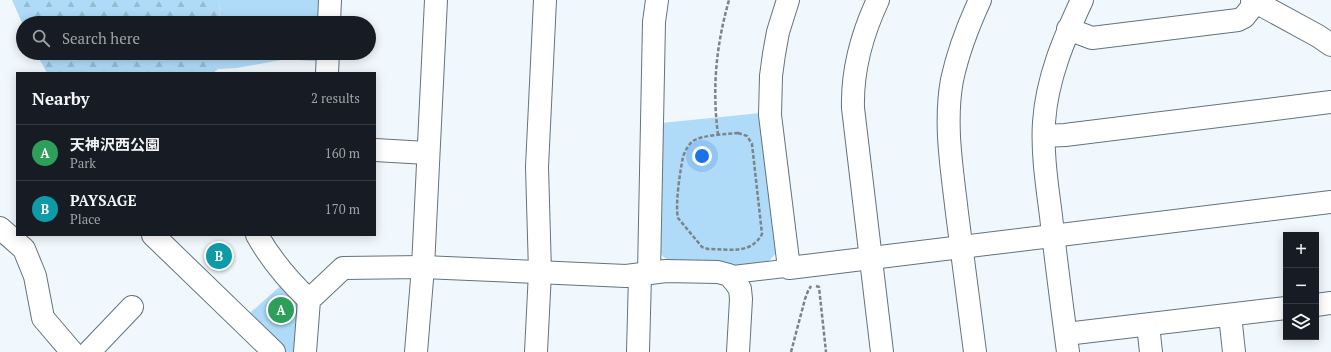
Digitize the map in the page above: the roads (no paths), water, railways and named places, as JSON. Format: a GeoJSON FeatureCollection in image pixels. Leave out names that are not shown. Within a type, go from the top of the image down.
{"type":"FeatureCollection","features":[{"type":"Feature","properties":{"kind":"street"},"geometry":{"type":"LineString","coordinates":[[329,16],[330,0]]}},
{"type":"Feature","properties":{"kind":"street"},"geometry":{"type":"LineString","coordinates":[[416,352],[423,267],[427,153],[436,0]]}},
{"type":"Feature","properties":{"kind":"street"},"geometry":{"type":"LineString","coordinates":[[536,352],[540,272],[537,167],[545,0]]}},
{"type":"Feature","properties":{"kind":"street"},"geometry":{"type":"LineString","coordinates":[[638,352],[644,274],[654,22],[657,0]]}},
{"type":"Feature","properties":{"kind":"street"},"geometry":{"type":"LineString","coordinates":[[788,0],[778,32],[774,54],[770,115],[789,268]]}},
{"type":"Feature","properties":{"kind":"street"},"geometry":{"type":"LineString","coordinates":[[878,0],[868,21],[856,65],[853,108],[882,352]]}},
{"type":"Feature","properties":{"kind":"street"},"geometry":{"type":"LineString","coordinates":[[975,352],[951,158],[948,120],[952,81],[957,62],[963,41],[980,0]]}},
{"type":"Feature","properties":{"kind":"street"},"geometry":{"type":"LineString","coordinates":[[1082,0],[1060,50],[1051,79],[1045,113],[1044,136],[1047,179],[1067,343],[1148,325],[1283,308]]}},
{"type":"Feature","properties":{"kind":"street"},"geometry":{"type":"LineString","coordinates":[[1068,30],[1092,38],[1238,20],[1244,17],[1254,1],[1318,36],[1331,45]]}},
{"type":"Feature","properties":{"kind":"street"},"geometry":{"type":"LineString","coordinates":[[327,72],[328,60]]}},
{"type":"Feature","properties":{"kind":"street"},"geometry":{"type":"LineString","coordinates":[[1044,136],[1072,134],[1331,102]]}},
{"type":"Feature","properties":{"kind":"street"},"geometry":{"type":"LineString","coordinates":[[376,150],[427,153]]}},
{"type":"Feature","properties":{"kind":"street"},"geometry":{"type":"LineString","coordinates":[[305,352],[310,300],[343,268],[423,267],[626,276],[666,271],[718,272],[729,275],[1331,202]]}},
{"type":"Feature","properties":{"kind":"street"},"geometry":{"type":"LineString","coordinates":[[0,228],[24,249],[34,276],[43,318],[72,352]]}},
{"type":"Feature","properties":{"kind":"street"},"geometry":{"type":"LineString","coordinates":[[154,236],[274,352]]}},
{"type":"Feature","properties":{"kind":"street"},"geometry":{"type":"LineString","coordinates":[[258,236],[265,249],[291,283],[310,300]]}},
{"type":"Feature","properties":{"kind":"street"},"geometry":{"type":"LineString","coordinates":[[729,275],[740,289],[741,299],[738,352]]}},
{"type":"Feature","properties":{"kind":"street"},"geometry":{"type":"LineString","coordinates":[[1319,305],[1331,303]]}},
{"type":"Feature","properties":{"kind":"street"},"geometry":{"type":"LineString","coordinates":[[89,352],[132,307]]}},
{"type":"Feature","properties":{"kind":"street"},"geometry":{"type":"LineString","coordinates":[[1230,315],[1234,352]]}},
{"type":"Feature","properties":{"kind":"street"},"geometry":{"type":"LineString","coordinates":[[1148,325],[1151,352]]}},
{"type":"Feature","properties":{"kind":"place","name":"PAYSAGE"},"geometry":{"type":"Point","coordinates":[219,256]}},
{"type":"Feature","properties":{"kind":"place","name":"天神沢西公園"},"geometry":{"type":"Point","coordinates":[281,310]}}]}
